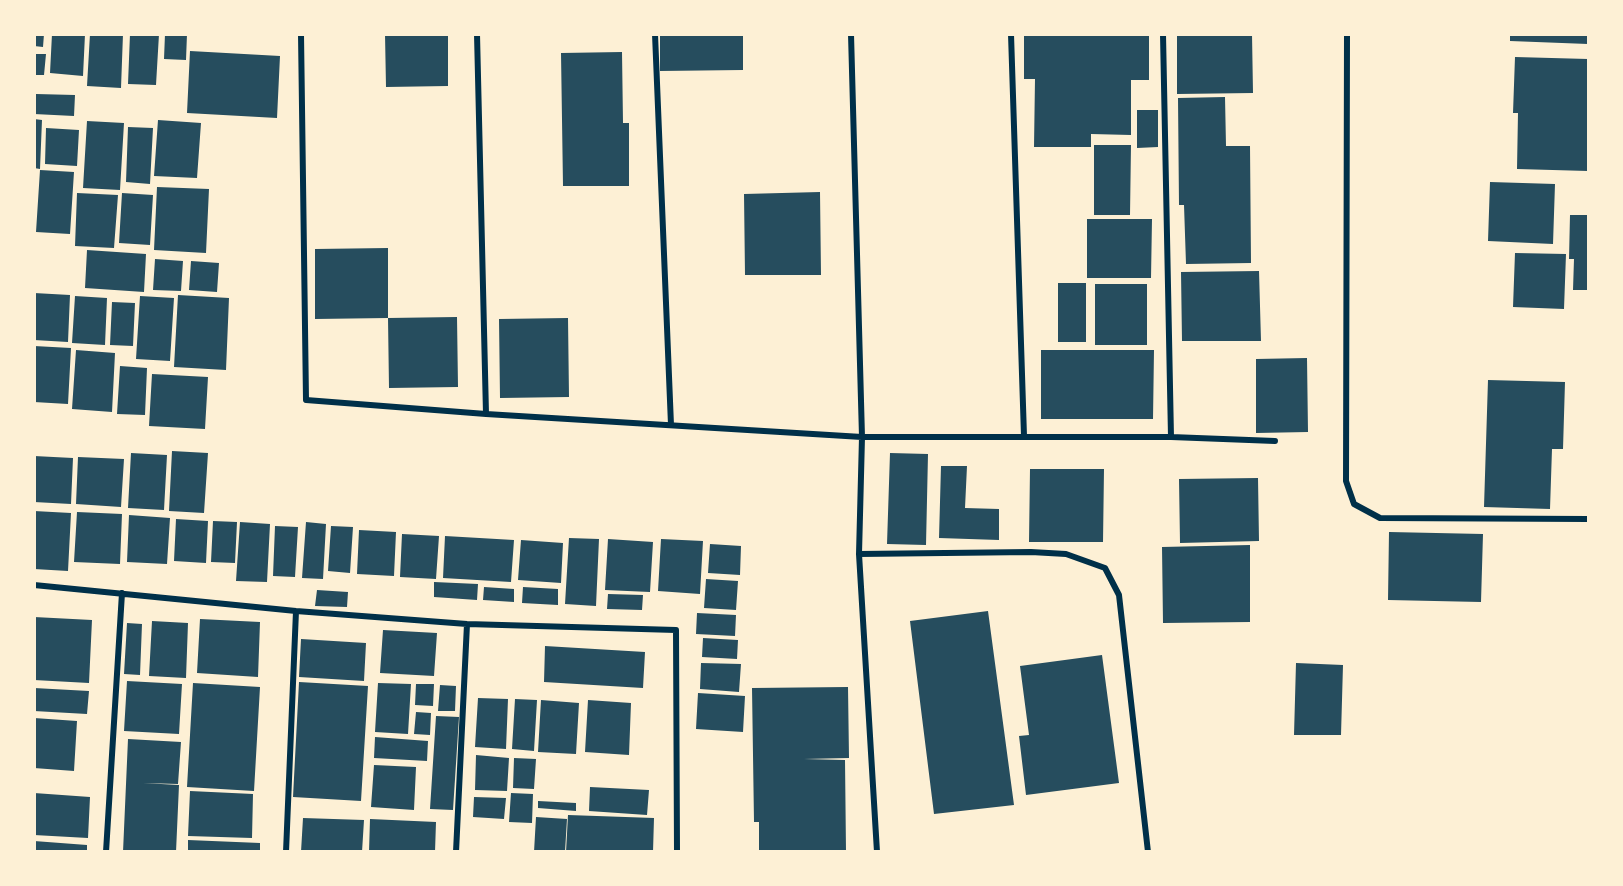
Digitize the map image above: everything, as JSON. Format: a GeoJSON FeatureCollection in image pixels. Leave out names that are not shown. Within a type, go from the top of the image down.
{"type":"FeatureCollection","features":[{"type":"Feature","properties":{"kind":"street"},"geometry":{"type":"LineString","coordinates":[[301,34],[306,400],[486,414],[862,437],[1170,437],[1275,441]]}},
{"type":"Feature","properties":{"kind":"street"},"geometry":{"type":"LineString","coordinates":[[477,34],[486,414]]}},
{"type":"Feature","properties":{"kind":"street"},"geometry":{"type":"LineString","coordinates":[[655,34],[671,424]]}},
{"type":"Feature","properties":{"kind":"street"},"geometry":{"type":"LineString","coordinates":[[851,34],[862,437],[859,554],[876,852]]}},
{"type":"Feature","properties":{"kind":"street"},"geometry":{"type":"LineString","coordinates":[[1011,34],[1024,436]]}},
{"type":"Feature","properties":{"kind":"street"},"geometry":{"type":"LineString","coordinates":[[1163,34],[1170,437]]}},
{"type":"Feature","properties":{"kind":"street"},"geometry":{"type":"LineString","coordinates":[[1347,34],[1346,481],[1354,504],[1380,518],[1588,519]]}},
{"type":"Feature","properties":{"kind":"street"},"geometry":{"type":"LineString","coordinates":[[859,554],[1031,552],[1066,554],[1105,568],[1119,595],[1148,852]]}},
{"type":"Feature","properties":{"kind":"street"},"geometry":{"type":"LineString","coordinates":[[34,585],[296,611],[467,624],[675,630],[677,852]]}},
{"type":"Feature","properties":{"kind":"street"},"geometry":{"type":"LineString","coordinates":[[106,852],[122,593]]}},
{"type":"Feature","properties":{"kind":"street"},"geometry":{"type":"LineString","coordinates":[[286,852],[296,611]]}},
{"type":"Feature","properties":{"kind":"street"},"geometry":{"type":"LineString","coordinates":[[456,852],[467,624]]}},
{"type":"Feature","properties":{"kind":"building"},"geometry":{"type":"Polygon","coordinates":[[[34,34],[44,34],[43,47],[34,46],[34,34]]]}},
{"type":"Feature","properties":{"kind":"building"},"geometry":{"type":"Polygon","coordinates":[[[52,34],[85,34],[83,76],[50,73],[52,34]]]}},
{"type":"Feature","properties":{"kind":"building"},"geometry":{"type":"Polygon","coordinates":[[[90,34],[123,34],[121,88],[87,86],[90,34]]]}},
{"type":"Feature","properties":{"kind":"building"},"geometry":{"type":"Polygon","coordinates":[[[130,34],[159,34],[156,85],[128,84],[130,34]]]}},
{"type":"Feature","properties":{"kind":"building"},"geometry":{"type":"Polygon","coordinates":[[[165,34],[187,34],[186,60],[164,59],[165,34]]]}},
{"type":"Feature","properties":{"kind":"building"},"geometry":{"type":"Polygon","coordinates":[[[385,34],[448,34],[448,86],[386,87],[385,34]]]}},
{"type":"Feature","properties":{"kind":"building"},"geometry":{"type":"Polygon","coordinates":[[[660,34],[743,34],[743,70],[660,71],[660,34]]]}},
{"type":"Feature","properties":{"kind":"building"},"geometry":{"type":"Polygon","coordinates":[[[1024,34],[1149,34],[1149,80],[1131,80],[1131,135],[1091,134],[1091,147],[1034,147],[1035,79],[1024,79],[1024,34]]]}},
{"type":"Feature","properties":{"kind":"building"},"geometry":{"type":"Polygon","coordinates":[[[1177,34],[1252,34],[1253,93],[1177,94],[1177,34]]]}},
{"type":"Feature","properties":{"kind":"building"},"geometry":{"type":"Polygon","coordinates":[[[1510,34],[1588,34],[1588,44],[1510,41],[1510,34]]]}},
{"type":"Feature","properties":{"kind":"building"},"geometry":{"type":"Polygon","coordinates":[[[190,51],[280,56],[277,118],[187,113],[190,51]]]}},
{"type":"Feature","properties":{"kind":"building"},"geometry":{"type":"Polygon","coordinates":[[[622,52],[623,123],[629,123],[629,186],[563,186],[561,53],[622,52]]]}},
{"type":"Feature","properties":{"kind":"building"},"geometry":{"type":"Polygon","coordinates":[[[34,54],[46,54],[44,75],[34,75],[34,54]]]}},
{"type":"Feature","properties":{"kind":"building"},"geometry":{"type":"Polygon","coordinates":[[[1515,57],[1588,59],[1588,171],[1517,169],[1518,113],[1513,113],[1515,57]]]}},
{"type":"Feature","properties":{"kind":"building"},"geometry":{"type":"Polygon","coordinates":[[[36,94],[75,95],[74,116],[34,114],[36,94]]]}},
{"type":"Feature","properties":{"kind":"building"},"geometry":{"type":"Polygon","coordinates":[[[1225,97],[1226,146],[1250,146],[1251,263],[1186,264],[1184,205],[1179,205],[1178,98],[1225,97]]]}},
{"type":"Feature","properties":{"kind":"building"},"geometry":{"type":"Polygon","coordinates":[[[1137,110],[1158,110],[1158,147],[1137,148],[1137,110]]]}},
{"type":"Feature","properties":{"kind":"building"},"geometry":{"type":"Polygon","coordinates":[[[34,119],[42,120],[40,169],[34,168],[34,119]]]}},
{"type":"Feature","properties":{"kind":"building"},"geometry":{"type":"Polygon","coordinates":[[[158,120],[201,123],[197,178],[154,176],[158,120]]]}},
{"type":"Feature","properties":{"kind":"building"},"geometry":{"type":"Polygon","coordinates":[[[87,121],[124,123],[120,190],[83,188],[87,121]]]}},
{"type":"Feature","properties":{"kind":"building"},"geometry":{"type":"Polygon","coordinates":[[[128,127],[153,128],[150,184],[126,182],[128,127]]]}},
{"type":"Feature","properties":{"kind":"building"},"geometry":{"type":"Polygon","coordinates":[[[46,128],[79,130],[77,166],[45,164],[46,128]]]}},
{"type":"Feature","properties":{"kind":"building"},"geometry":{"type":"Polygon","coordinates":[[[1094,145],[1131,145],[1130,215],[1094,215],[1094,145]]]}},
{"type":"Feature","properties":{"kind":"building"},"geometry":{"type":"Polygon","coordinates":[[[40,170],[74,172],[70,234],[36,232],[40,170]]]}},
{"type":"Feature","properties":{"kind":"building"},"geometry":{"type":"Polygon","coordinates":[[[1490,182],[1555,184],[1553,244],[1488,241],[1490,182]]]}},
{"type":"Feature","properties":{"kind":"building"},"geometry":{"type":"Polygon","coordinates":[[[157,187],[209,189],[206,253],[154,250],[157,187]]]}},
{"type":"Feature","properties":{"kind":"building"},"geometry":{"type":"Polygon","coordinates":[[[820,192],[821,275],[745,275],[744,194],[820,192]]]}},
{"type":"Feature","properties":{"kind":"building"},"geometry":{"type":"Polygon","coordinates":[[[77,193],[118,195],[114,248],[75,246],[77,193]]]}},
{"type":"Feature","properties":{"kind":"building"},"geometry":{"type":"Polygon","coordinates":[[[122,193],[153,195],[150,245],[119,243],[122,193]]]}},
{"type":"Feature","properties":{"kind":"building"},"geometry":{"type":"Polygon","coordinates":[[[1570,215],[1588,215],[1588,290],[1573,290],[1574,259],[1569,259],[1570,215]]]}},
{"type":"Feature","properties":{"kind":"building"},"geometry":{"type":"Polygon","coordinates":[[[1087,219],[1152,219],[1151,278],[1087,278],[1087,219]]]}},
{"type":"Feature","properties":{"kind":"building"},"geometry":{"type":"Polygon","coordinates":[[[388,248],[388,318],[315,319],[315,249],[388,248]]]}},
{"type":"Feature","properties":{"kind":"building"},"geometry":{"type":"Polygon","coordinates":[[[87,250],[146,254],[144,292],[85,288],[87,250]]]}},
{"type":"Feature","properties":{"kind":"building"},"geometry":{"type":"Polygon","coordinates":[[[1515,253],[1566,254],[1564,309],[1513,307],[1515,253]]]}},
{"type":"Feature","properties":{"kind":"building"},"geometry":{"type":"Polygon","coordinates":[[[155,259],[183,261],[181,291],[153,290],[155,259]]]}},
{"type":"Feature","properties":{"kind":"building"},"geometry":{"type":"Polygon","coordinates":[[[191,261],[219,263],[217,292],[189,290],[191,261]]]}},
{"type":"Feature","properties":{"kind":"building"},"geometry":{"type":"Polygon","coordinates":[[[1259,271],[1261,341],[1182,341],[1181,272],[1259,271]]]}},
{"type":"Feature","properties":{"kind":"building"},"geometry":{"type":"Polygon","coordinates":[[[1058,283],[1086,283],[1086,342],[1058,342],[1058,283]]]}},
{"type":"Feature","properties":{"kind":"building"},"geometry":{"type":"Polygon","coordinates":[[[1095,284],[1147,284],[1147,345],[1095,345],[1095,284]]]}},
{"type":"Feature","properties":{"kind":"building"},"geometry":{"type":"Polygon","coordinates":[[[34,293],[70,295],[68,342],[34,340],[34,293]]]}},
{"type":"Feature","properties":{"kind":"building"},"geometry":{"type":"Polygon","coordinates":[[[178,295],[229,298],[226,370],[174,367],[178,295]]]}},
{"type":"Feature","properties":{"kind":"building"},"geometry":{"type":"Polygon","coordinates":[[[75,296],[107,298],[105,345],[72,343],[75,296]]]}},
{"type":"Feature","properties":{"kind":"building"},"geometry":{"type":"Polygon","coordinates":[[[140,296],[174,298],[170,361],[136,359],[140,296]]]}},
{"type":"Feature","properties":{"kind":"building"},"geometry":{"type":"Polygon","coordinates":[[[112,302],[135,303],[133,346],[110,345],[112,302]]]}},
{"type":"Feature","properties":{"kind":"building"},"geometry":{"type":"Polygon","coordinates":[[[457,317],[458,387],[389,388],[388,318],[457,317]]]}},
{"type":"Feature","properties":{"kind":"building"},"geometry":{"type":"Polygon","coordinates":[[[568,318],[569,397],[500,398],[499,319],[568,318]]]}},
{"type":"Feature","properties":{"kind":"building"},"geometry":{"type":"Polygon","coordinates":[[[34,346],[71,348],[68,404],[34,402],[34,346]]]}},
{"type":"Feature","properties":{"kind":"building"},"geometry":{"type":"Polygon","coordinates":[[[76,350],[115,353],[112,412],[72,409],[76,350]]]}},
{"type":"Feature","properties":{"kind":"building"},"geometry":{"type":"Polygon","coordinates":[[[1041,350],[1154,350],[1153,419],[1041,419],[1041,350]]]}},
{"type":"Feature","properties":{"kind":"building"},"geometry":{"type":"Polygon","coordinates":[[[1307,358],[1308,432],[1256,433],[1256,359],[1307,358]]]}},
{"type":"Feature","properties":{"kind":"building"},"geometry":{"type":"Polygon","coordinates":[[[120,366],[147,368],[145,415],[117,414],[120,366]]]}},
{"type":"Feature","properties":{"kind":"building"},"geometry":{"type":"Polygon","coordinates":[[[152,374],[208,377],[205,429],[149,426],[152,374]]]}},
{"type":"Feature","properties":{"kind":"building"},"geometry":{"type":"Polygon","coordinates":[[[1488,380],[1565,382],[1563,449],[1552,449],[1550,509],[1484,507],[1488,380]]]}},
{"type":"Feature","properties":{"kind":"building"},"geometry":{"type":"Polygon","coordinates":[[[172,451],[208,453],[204,513],[169,511],[172,451]]]}},
{"type":"Feature","properties":{"kind":"building"},"geometry":{"type":"Polygon","coordinates":[[[131,453],[167,455],[164,510],[128,508],[131,453]]]}},
{"type":"Feature","properties":{"kind":"building"},"geometry":{"type":"Polygon","coordinates":[[[890,453],[928,454],[926,545],[887,544],[890,453]]]}},
{"type":"Feature","properties":{"kind":"building"},"geometry":{"type":"Polygon","coordinates":[[[34,456],[73,458],[71,504],[34,502],[34,456]]]}},
{"type":"Feature","properties":{"kind":"building"},"geometry":{"type":"Polygon","coordinates":[[[78,457],[124,459],[121,507],[76,504],[78,457]]]}},
{"type":"Feature","properties":{"kind":"building"},"geometry":{"type":"Polygon","coordinates":[[[941,466],[967,466],[965,508],[999,509],[999,540],[939,538],[941,466]]]}},
{"type":"Feature","properties":{"kind":"building"},"geometry":{"type":"Polygon","coordinates":[[[1030,469],[1104,469],[1103,542],[1029,542],[1030,469]]]}},
{"type":"Feature","properties":{"kind":"building"},"geometry":{"type":"Polygon","coordinates":[[[1258,478],[1259,541],[1180,543],[1179,479],[1258,478]]]}},
{"type":"Feature","properties":{"kind":"building"},"geometry":{"type":"Polygon","coordinates":[[[34,511],[71,513],[68,571],[34,569],[34,511]]]}},
{"type":"Feature","properties":{"kind":"building"},"geometry":{"type":"Polygon","coordinates":[[[77,512],[122,514],[120,564],[74,562],[77,512]]]}},
{"type":"Feature","properties":{"kind":"building"},"geometry":{"type":"Polygon","coordinates":[[[129,515],[170,518],[167,564],[127,562],[129,515]]]}},
{"type":"Feature","properties":{"kind":"building"},"geometry":{"type":"Polygon","coordinates":[[[176,519],[208,521],[206,563],[174,561],[176,519]]]}},
{"type":"Feature","properties":{"kind":"building"},"geometry":{"type":"Polygon","coordinates":[[[213,521],[237,522],[235,563],[211,562],[213,521]]]}},
{"type":"Feature","properties":{"kind":"building"},"geometry":{"type":"Polygon","coordinates":[[[240,522],[270,524],[267,582],[236,581],[240,522]]]}},
{"type":"Feature","properties":{"kind":"building"},"geometry":{"type":"Polygon","coordinates":[[[306,522],[326,524],[323,579],[302,578],[306,522]]]}},
{"type":"Feature","properties":{"kind":"building"},"geometry":{"type":"Polygon","coordinates":[[[275,526],[298,527],[295,577],[273,576],[275,526]]]}},
{"type":"Feature","properties":{"kind":"building"},"geometry":{"type":"Polygon","coordinates":[[[331,526],[353,527],[350,573],[328,571],[331,526]]]}},
{"type":"Feature","properties":{"kind":"building"},"geometry":{"type":"Polygon","coordinates":[[[359,530],[396,532],[394,576],[357,574],[359,530]]]}},
{"type":"Feature","properties":{"kind":"building"},"geometry":{"type":"Polygon","coordinates":[[[1389,532],[1483,534],[1481,602],[1388,600],[1389,532]]]}},
{"type":"Feature","properties":{"kind":"building"},"geometry":{"type":"Polygon","coordinates":[[[402,534],[439,536],[436,579],[400,577],[402,534]]]}},
{"type":"Feature","properties":{"kind":"building"},"geometry":{"type":"Polygon","coordinates":[[[445,536],[514,540],[511,582],[443,578],[445,536]]]}},
{"type":"Feature","properties":{"kind":"building"},"geometry":{"type":"Polygon","coordinates":[[[569,538],[599,539],[596,606],[565,604],[569,538]]]}},
{"type":"Feature","properties":{"kind":"building"},"geometry":{"type":"Polygon","coordinates":[[[608,539],[653,542],[650,592],[605,590],[608,539]]]}},
{"type":"Feature","properties":{"kind":"building"},"geometry":{"type":"Polygon","coordinates":[[[661,539],[703,541],[700,594],[658,591],[661,539]]]}},
{"type":"Feature","properties":{"kind":"building"},"geometry":{"type":"Polygon","coordinates":[[[521,540],[563,543],[561,583],[518,580],[521,540]]]}},
{"type":"Feature","properties":{"kind":"building"},"geometry":{"type":"Polygon","coordinates":[[[710,544],[741,546],[740,575],[708,573],[710,544]]]}},
{"type":"Feature","properties":{"kind":"building"},"geometry":{"type":"Polygon","coordinates":[[[1250,545],[1250,622],[1163,623],[1162,547],[1250,545]]]}},
{"type":"Feature","properties":{"kind":"building"},"geometry":{"type":"Polygon","coordinates":[[[706,579],[738,581],[736,610],[704,608],[706,579]]]}},
{"type":"Feature","properties":{"kind":"building"},"geometry":{"type":"Polygon","coordinates":[[[434,582],[478,584],[477,600],[434,597],[434,582]]]}},
{"type":"Feature","properties":{"kind":"building"},"geometry":{"type":"Polygon","coordinates":[[[484,587],[514,589],[514,602],[483,600],[484,587]]]}},
{"type":"Feature","properties":{"kind":"building"},"geometry":{"type":"Polygon","coordinates":[[[523,587],[558,589],[558,605],[522,603],[523,587]]]}},
{"type":"Feature","properties":{"kind":"building"},"geometry":{"type":"Polygon","coordinates":[[[317,590],[348,592],[347,607],[315,606],[317,590]]]}},
{"type":"Feature","properties":{"kind":"building"},"geometry":{"type":"Polygon","coordinates":[[[608,594],[643,595],[642,610],[607,609],[608,594]]]}},
{"type":"Feature","properties":{"kind":"building"},"geometry":{"type":"Polygon","coordinates":[[[988,611],[1014,805],[934,814],[910,621],[988,611]]]}},
{"type":"Feature","properties":{"kind":"building"},"geometry":{"type":"Polygon","coordinates":[[[697,613],[736,615],[735,636],[696,634],[697,613]]]}},
{"type":"Feature","properties":{"kind":"building"},"geometry":{"type":"Polygon","coordinates":[[[34,617],[92,620],[89,683],[34,680],[34,617]]]}},
{"type":"Feature","properties":{"kind":"building"},"geometry":{"type":"Polygon","coordinates":[[[200,619],[260,622],[258,677],[197,673],[200,619]]]}},
{"type":"Feature","properties":{"kind":"building"},"geometry":{"type":"Polygon","coordinates":[[[152,621],[188,623],[186,678],[149,676],[152,621]]]}},
{"type":"Feature","properties":{"kind":"building"},"geometry":{"type":"Polygon","coordinates":[[[127,623],[142,624],[140,675],[124,674],[127,623]]]}},
{"type":"Feature","properties":{"kind":"building"},"geometry":{"type":"Polygon","coordinates":[[[383,630],[437,633],[434,676],[380,673],[383,630]]]}},
{"type":"Feature","properties":{"kind":"building"},"geometry":{"type":"Polygon","coordinates":[[[703,638],[738,640],[737,659],[702,657],[703,638]]]}},
{"type":"Feature","properties":{"kind":"building"},"geometry":{"type":"Polygon","coordinates":[[[301,639],[366,643],[364,681],[299,677],[301,639]]]}},
{"type":"Feature","properties":{"kind":"building"},"geometry":{"type":"Polygon","coordinates":[[[545,646],[645,652],[643,688],[544,682],[545,646]]]}},
{"type":"Feature","properties":{"kind":"building"},"geometry":{"type":"Polygon","coordinates":[[[1102,655],[1119,783],[1026,795],[1019,736],[1029,735],[1020,666],[1102,655]]]}},
{"type":"Feature","properties":{"kind":"building"},"geometry":{"type":"Polygon","coordinates":[[[701,663],[741,664],[739,692],[700,689],[701,663]]]}},
{"type":"Feature","properties":{"kind":"building"},"geometry":{"type":"Polygon","coordinates":[[[1296,663],[1343,665],[1341,735],[1294,735],[1296,663]]]}},
{"type":"Feature","properties":{"kind":"building"},"geometry":{"type":"Polygon","coordinates":[[[127,681],[182,684],[179,734],[124,731],[127,681]]]}},
{"type":"Feature","properties":{"kind":"building"},"geometry":{"type":"Polygon","coordinates":[[[299,682],[368,686],[361,801],[293,797],[299,682]]]}},
{"type":"Feature","properties":{"kind":"building"},"geometry":{"type":"Polygon","coordinates":[[[193,683],[260,687],[254,791],[187,787],[193,683]]]}},
{"type":"Feature","properties":{"kind":"building"},"geometry":{"type":"Polygon","coordinates":[[[378,683],[411,684],[408,734],[375,732],[378,683]]]}},
{"type":"Feature","properties":{"kind":"building"},"geometry":{"type":"Polygon","coordinates":[[[416,684],[434,684],[433,706],[415,705],[416,684]]]}},
{"type":"Feature","properties":{"kind":"building"},"geometry":{"type":"Polygon","coordinates":[[[440,685],[456,686],[455,711],[438,711],[440,685]]]}},
{"type":"Feature","properties":{"kind":"building"},"geometry":{"type":"Polygon","coordinates":[[[848,687],[849,758],[804,759],[845,760],[846,852],[759,852],[759,822],[754,822],[752,688],[848,687]]]}},
{"type":"Feature","properties":{"kind":"building"},"geometry":{"type":"Polygon","coordinates":[[[34,688],[89,691],[87,714],[34,711],[34,688]]]}},
{"type":"Feature","properties":{"kind":"building"},"geometry":{"type":"Polygon","coordinates":[[[698,693],[745,696],[743,732],[696,729],[698,693]]]}},
{"type":"Feature","properties":{"kind":"building"},"geometry":{"type":"Polygon","coordinates":[[[478,698],[508,699],[506,749],[475,747],[478,698]]]}},
{"type":"Feature","properties":{"kind":"building"},"geometry":{"type":"Polygon","coordinates":[[[515,699],[537,700],[534,751],[512,749],[515,699]]]}},
{"type":"Feature","properties":{"kind":"building"},"geometry":{"type":"Polygon","coordinates":[[[541,700],[579,703],[576,754],[538,752],[541,700]]]}},
{"type":"Feature","properties":{"kind":"building"},"geometry":{"type":"Polygon","coordinates":[[[588,700],[631,703],[629,755],[585,752],[588,700]]]}},
{"type":"Feature","properties":{"kind":"building"},"geometry":{"type":"Polygon","coordinates":[[[416,712],[431,713],[430,735],[414,734],[416,712]]]}},
{"type":"Feature","properties":{"kind":"building"},"geometry":{"type":"Polygon","coordinates":[[[436,716],[459,717],[453,810],[430,809],[436,716]]]}},
{"type":"Feature","properties":{"kind":"building"},"geometry":{"type":"Polygon","coordinates":[[[34,718],[77,721],[74,771],[34,768],[34,718]]]}},
{"type":"Feature","properties":{"kind":"building"},"geometry":{"type":"Polygon","coordinates":[[[375,737],[428,741],[427,761],[374,758],[375,737]]]}},
{"type":"Feature","properties":{"kind":"building"},"geometry":{"type":"Polygon","coordinates":[[[128,739],[181,742],[178,784],[143,783],[179,785],[176,852],[123,852],[128,739]]]}},
{"type":"Feature","properties":{"kind":"building"},"geometry":{"type":"Polygon","coordinates":[[[476,755],[509,758],[507,791],[475,790],[476,755]]]}},
{"type":"Feature","properties":{"kind":"building"},"geometry":{"type":"Polygon","coordinates":[[[514,758],[536,759],[534,789],[513,788],[514,758]]]}},
{"type":"Feature","properties":{"kind":"building"},"geometry":{"type":"Polygon","coordinates":[[[374,765],[416,767],[414,810],[371,807],[374,765]]]}},
{"type":"Feature","properties":{"kind":"building"},"geometry":{"type":"Polygon","coordinates":[[[590,787],[649,790],[647,815],[589,811],[590,787]]]}},
{"type":"Feature","properties":{"kind":"building"},"geometry":{"type":"Polygon","coordinates":[[[190,791],[253,794],[252,838],[188,836],[190,791]]]}},
{"type":"Feature","properties":{"kind":"building"},"geometry":{"type":"Polygon","coordinates":[[[34,793],[90,797],[88,838],[34,835],[34,793]]]}},
{"type":"Feature","properties":{"kind":"building"},"geometry":{"type":"Polygon","coordinates":[[[511,793],[533,794],[532,823],[509,822],[511,793]]]}},
{"type":"Feature","properties":{"kind":"building"},"geometry":{"type":"Polygon","coordinates":[[[474,797],[506,798],[504,819],[473,817],[474,797]]]}},
{"type":"Feature","properties":{"kind":"building"},"geometry":{"type":"Polygon","coordinates":[[[538,801],[576,803],[576,811],[538,808],[538,801]]]}},
{"type":"Feature","properties":{"kind":"building"},"geometry":{"type":"Polygon","coordinates":[[[568,815],[654,818],[653,852],[566,852],[568,815]]]}},
{"type":"Feature","properties":{"kind":"building"},"geometry":{"type":"Polygon","coordinates":[[[536,817],[567,819],[565,852],[534,852],[536,817]]]}},
{"type":"Feature","properties":{"kind":"building"},"geometry":{"type":"Polygon","coordinates":[[[303,818],[364,820],[362,852],[301,852],[303,818]]]}},
{"type":"Feature","properties":{"kind":"building"},"geometry":{"type":"Polygon","coordinates":[[[370,819],[436,822],[435,852],[369,852],[370,819]]]}},
{"type":"Feature","properties":{"kind":"building"},"geometry":{"type":"Polygon","coordinates":[[[188,840],[260,843],[260,852],[188,852],[188,840]]]}},
{"type":"Feature","properties":{"kind":"building"},"geometry":{"type":"Polygon","coordinates":[[[34,841],[87,845],[87,852],[34,852],[34,841]]]}}]}
